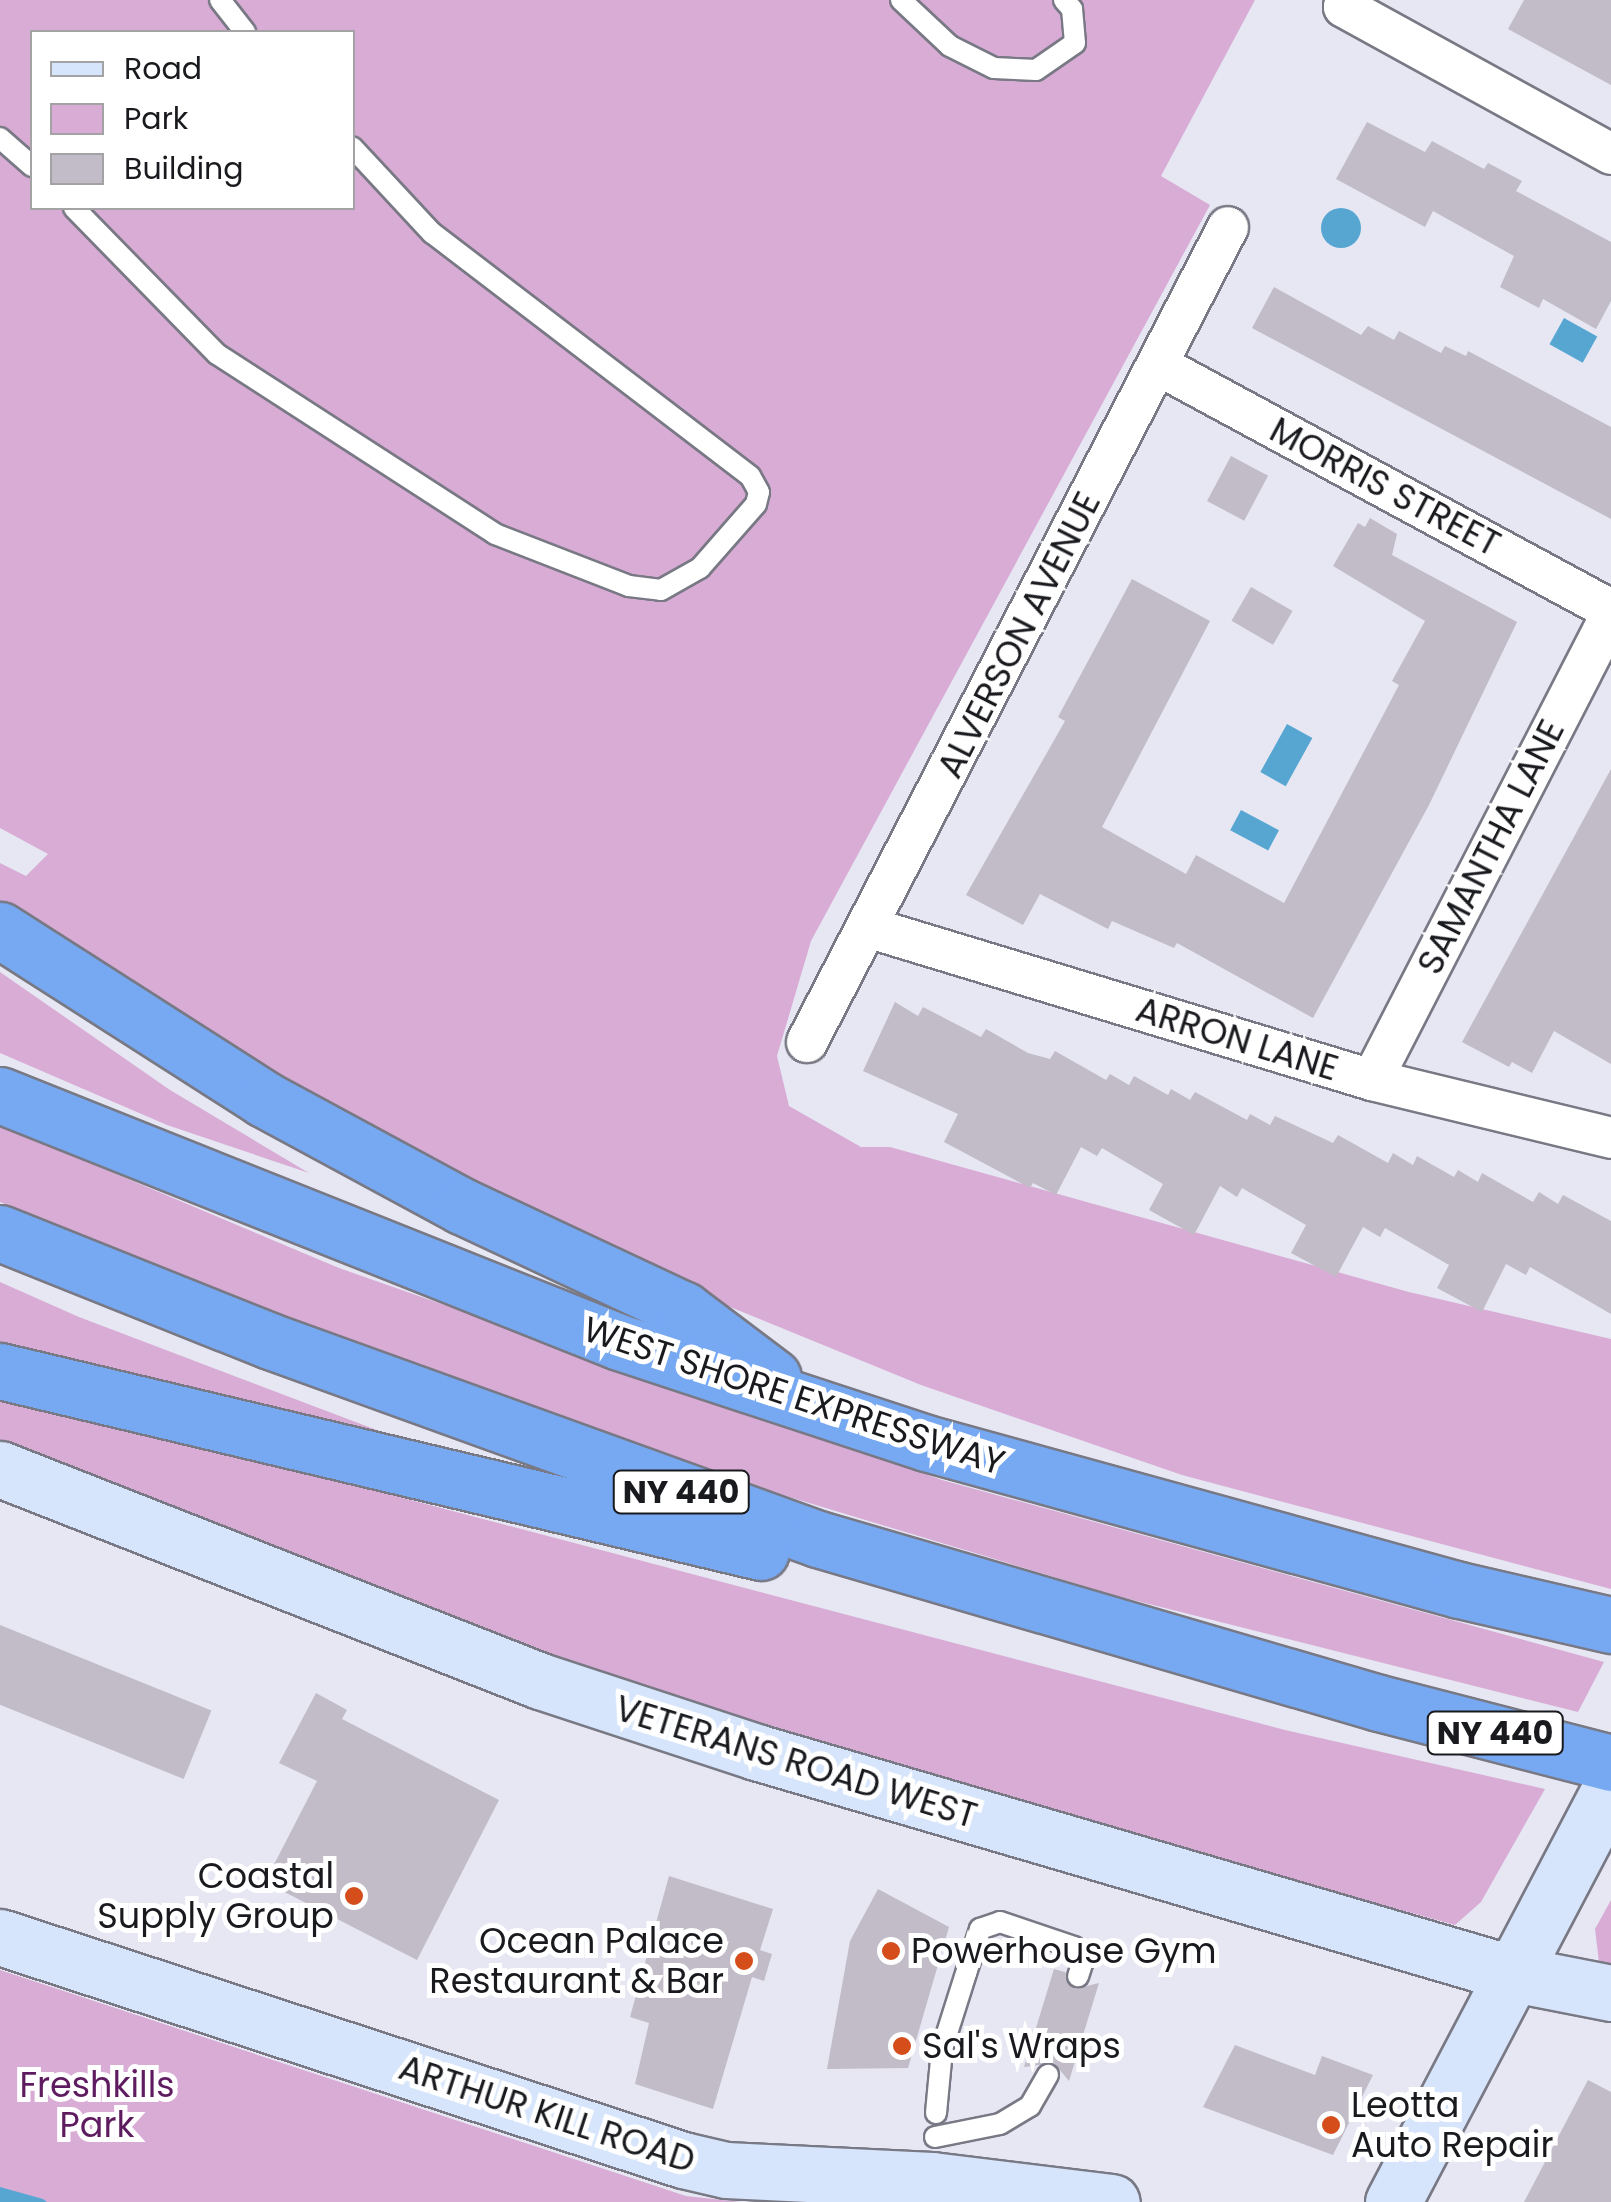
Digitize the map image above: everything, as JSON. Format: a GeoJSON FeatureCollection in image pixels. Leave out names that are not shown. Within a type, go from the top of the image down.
{"type":"FeatureCollection","features":[{"type":"Feature","properties":{"kind":"highway"},"geometry":{"type":"LineString","coordinates":[[0,930],[264,1099],[462,1206],[684,1310],[811,1405]]}},
{"type":"Feature","properties":{"kind":"highway","name":"WEST SHORE EXPRESSWAY"},"geometry":{"type":"LineString","coordinates":[[0,1096],[330,1232],[619,1342],[926,1444],[1459,1590],[1611,1624]]}},
{"type":"Feature","properties":{"kind":"highway","name":"NY 440"},"geometry":{"type":"LineString","coordinates":[[0,1233],[270,1341],[799,1533],[1379,1704],[1611,1763]]}},
{"type":"Feature","properties":{"kind":"highway"},"geometry":{"type":"LineString","coordinates":[[0,1371],[1379,1704]]}},
{"type":"Feature","properties":{"kind":"street"},"geometry":{"type":"LineString","coordinates":[[1346,4],[1611,154]]}},
{"type":"Feature","properties":{"kind":"street","name":"ALVERSON AVENUE"},"geometry":{"type":"LineString","coordinates":[[807,1042],[1228,226]]}},
{"type":"Feature","properties":{"kind":"street","name":"MORRIS STREET"},"geometry":{"type":"LineString","coordinates":[[1158,365],[1611,612]]}},
{"type":"Feature","properties":{"kind":"street","name":"SAMANTHA LANE"},"geometry":{"type":"LineString","coordinates":[[1372,1080],[1611,612]]}},
{"type":"Feature","properties":{"kind":"street","name":"ARRON LANE"},"geometry":{"type":"LineString","coordinates":[[867,927],[1372,1080],[1611,1138]]}},
{"type":"Feature","properties":{"kind":"street","name":"VETERANS ROAD WEST"},"geometry":{"type":"LineString","coordinates":[[0,1469],[558,1687],[795,1765],[1514,1974],[1611,1993]]}},
{"type":"Feature","properties":{"kind":"street"},"geometry":{"type":"LineString","coordinates":[[1393,2202],[1611,1787]]}},
{"type":"Feature","properties":{"kind":"street","name":"ARTHUR KILL ROAD"},"geometry":{"type":"LineString","coordinates":[[0,1937],[683,2160],[726,2170],[932,2180],[1112,2202]]}},
{"type":"Feature","properties":{"kind":"lane"},"geometry":{"type":"LineString","coordinates":[[220,0],[243,30]]}},
{"type":"Feature","properties":{"kind":"lane"},"geometry":{"type":"LineString","coordinates":[[901,0],[950,46],[994,68],[1036,70],[1075,43],[1072,9],[1064,0]]}},
{"type":"Feature","properties":{"kind":"lane"},"geometry":{"type":"LineString","coordinates":[[0,138],[30,164]]}},
{"type":"Feature","properties":{"kind":"lane"},"geometry":{"type":"LineString","coordinates":[[76,210],[217,354],[495,534],[629,586],[661,590],[700,568],[756,504],[759,492],[750,476],[432,232],[355,149]]}},
{"type":"Feature","properties":{"kind":"lane"},"geometry":{"type":"LineString","coordinates":[[936,2114],[942,2049],[980,1929],[1000,1922],[1074,1947],[1082,1961],[1078,1976]]}},
{"type":"Feature","properties":{"kind":"lane"},"geometry":{"type":"LineString","coordinates":[[935,2137],[1010,2119],[1030,2106],[1048,2075]]}},
{"type":"Feature","properties":{"kind":"green space"},"geometry":{"type":"Polygon","coordinates":[[[0,0],[1255,0],[1161,176],[1210,205],[811,941],[777,1056],[789,1106],[861,1147],[890,1147],[1409,1292],[1611,1339],[1611,1589],[1182,1475],[921,1385],[625,1264],[321,1111],[0,914],[0,863],[26,876],[48,854],[0,828],[0,0]]]}},
{"type":"Feature","properties":{"kind":"green space"},"geometry":{"type":"Polygon","coordinates":[[[0,972],[170,1090],[309,1173],[167,1125],[0,1053],[0,972]]]}},
{"type":"Feature","properties":{"kind":"green space"},"geometry":{"type":"Polygon","coordinates":[[[0,1125],[339,1268],[942,1480],[1604,1662],[1578,1712],[1117,1596],[733,1480],[311,1329],[0,1202],[0,1125]]]}},
{"type":"Feature","properties":{"kind":"green space"},"geometry":{"type":"Polygon","coordinates":[[[0,1282],[79,1317],[506,1479],[0,1349],[0,1282]]]}},
{"type":"Feature","properties":{"kind":"green space"},"geometry":{"type":"Polygon","coordinates":[[[0,1392],[1285,1730],[1545,1789],[1481,1902],[1455,1925],[775,1736],[439,1631],[0,1449],[0,1392]]]}},
{"type":"Feature","properties":{"kind":"green space"},"geometry":{"type":"Polygon","coordinates":[[[1611,1900],[1611,1965],[1599,1962],[1595,1929],[1611,1900]]]}},
{"type":"Feature","properties":{"kind":"green space","name":"Freshkills Park"},"geometry":{"type":"Polygon","coordinates":[[[0,1970],[686,2196],[741,2202],[0,2202],[0,1970]]]}},
{"type":"Feature","properties":{"kind":"water"},"geometry":{"type":"Polygon","coordinates":[[[1341,208],[1355,214],[1361,228],[1355,242],[1341,248],[1327,242],[1321,228],[1327,214],[1341,208]]]}},
{"type":"Feature","properties":{"kind":"water"},"geometry":{"type":"Polygon","coordinates":[[[1564,318],[1597,336],[1583,363],[1549,344],[1564,318]]]}},
{"type":"Feature","properties":{"kind":"water"},"geometry":{"type":"Polygon","coordinates":[[[1287,724],[1312,738],[1286,786],[1260,772],[1287,724]]]}},
{"type":"Feature","properties":{"kind":"water"},"geometry":{"type":"Polygon","coordinates":[[[1241,810],[1279,830],[1268,850],[1230,830],[1241,810]]]}},
{"type":"Feature","properties":{"kind":"water"},"geometry":{"type":"Polygon","coordinates":[[[0,2187],[43,2199],[47,2202],[0,2202],[0,2187]]]}},
{"type":"Feature","properties":{"kind":"building"},"geometry":{"type":"Polygon","coordinates":[[[1524,0],[1611,0],[1611,85],[1508,29],[1524,0]]]}},
{"type":"Feature","properties":{"kind":"building"},"geometry":{"type":"Polygon","coordinates":[[[1367,122],[1425,152],[1432,141],[1484,169],[1488,163],[1522,181],[1516,191],[1611,242],[1611,301],[1596,329],[1543,299],[1539,308],[1500,287],[1514,256],[1433,211],[1425,227],[1336,179],[1367,122]]]}},
{"type":"Feature","properties":{"kind":"building"},"geometry":{"type":"Polygon","coordinates":[[[1274,287],[1361,335],[1368,326],[1394,340],[1399,331],[1441,353],[1445,346],[1466,356],[1468,351],[1611,427],[1611,519],[1252,328],[1274,287]]]}},
{"type":"Feature","properties":{"kind":"building"},"geometry":{"type":"Polygon","coordinates":[[[1231,456],[1268,476],[1244,521],[1207,501],[1231,456]]]}},
{"type":"Feature","properties":{"kind":"building"},"geometry":{"type":"Polygon","coordinates":[[[1370,518],[1397,534],[1392,555],[1517,622],[1429,805],[1313,1018],[1177,943],[1174,948],[1112,921],[1108,929],[1040,894],[1023,925],[966,895],[1065,721],[1058,717],[1132,579],[1210,621],[1102,827],[1186,874],[1196,855],[1284,903],[1399,685],[1392,681],[1425,621],[1333,566],[1358,523],[1365,527],[1370,518]]]}},
{"type":"Feature","properties":{"kind":"building"},"geometry":{"type":"Polygon","coordinates":[[[1251,587],[1293,611],[1273,645],[1232,621],[1251,587]]]}},
{"type":"Feature","properties":{"kind":"building"},"geometry":{"type":"Polygon","coordinates":[[[1611,769],[1611,1064],[1554,1031],[1532,1073],[1512,1062],[1509,1067],[1462,1042],[1611,769]]]}},
{"type":"Feature","properties":{"kind":"building"},"geometry":{"type":"Polygon","coordinates":[[[895,1002],[918,1016],[923,1007],[981,1037],[986,1029],[1028,1053],[1050,1059],[1055,1051],[1106,1080],[1110,1074],[1129,1085],[1134,1076],[1168,1095],[1171,1089],[1190,1100],[1195,1092],[1247,1120],[1250,1114],[1270,1125],[1275,1116],[1333,1143],[1338,1135],[1388,1163],[1393,1153],[1413,1165],[1417,1156],[1454,1177],[1458,1170],[1478,1182],[1482,1173],[1533,1202],[1539,1192],[1558,1204],[1563,1195],[1611,1221],[1611,1314],[1530,1267],[1526,1275],[1506,1264],[1482,1312],[1437,1288],[1449,1265],[1385,1228],[1380,1237],[1363,1227],[1336,1277],[1291,1253],[1306,1225],[1242,1188],[1237,1197],[1220,1186],[1194,1235],[1149,1210],[1163,1184],[1102,1148],[1097,1156],[1081,1147],[1056,1195],[1033,1183],[1030,1188],[944,1142],[958,1114],[863,1071],[895,1002]]]}},
{"type":"Feature","properties":{"kind":"building"},"geometry":{"type":"Polygon","coordinates":[[[0,1625],[211,1710],[184,1779],[0,1705],[0,1625]]]}},
{"type":"Feature","properties":{"kind":"building"},"geometry":{"type":"Polygon","coordinates":[[[316,1693],[347,1710],[342,1719],[499,1800],[417,1960],[265,1882],[317,1781],[279,1763],[316,1693]]]}},
{"type":"Feature","properties":{"kind":"building"},"geometry":{"type":"Polygon","coordinates":[[[669,1876],[773,1909],[760,1950],[772,1954],[764,1981],[752,1977],[713,2109],[635,2084],[649,2023],[630,2017],[669,1876]]]}},
{"type":"Feature","properties":{"kind":"building"},"geometry":{"type":"Polygon","coordinates":[[[878,1889],[949,1927],[908,2068],[827,2069],[850,1941],[878,1889]]]}},
{"type":"Feature","properties":{"kind":"building"},"geometry":{"type":"Polygon","coordinates":[[[1054,1969],[1065,1972],[1075,1989],[1099,1983],[1069,2081],[1054,2063],[1024,2067],[1054,1969]]]}},
{"type":"Feature","properties":{"kind":"building"},"geometry":{"type":"Polygon","coordinates":[[[1235,2045],[1315,2075],[1322,2056],[1373,2075],[1333,2155],[1203,2107],[1235,2045]]]}},
{"type":"Feature","properties":{"kind":"building"},"geometry":{"type":"Polygon","coordinates":[[[1588,2080],[1611,2092],[1611,2202],[1524,2202],[1588,2080]]]}},
{"type":"Feature","properties":{"kind":"place","name":"Coastal Supply Group"},"geometry":{"type":"Point","coordinates":[354,1896]}},
{"type":"Feature","properties":{"kind":"place","name":"Powerhouse Gym"},"geometry":{"type":"Point","coordinates":[891,1951]}},
{"type":"Feature","properties":{"kind":"place","name":"Ocean Palace Restaurant & Bar"},"geometry":{"type":"Point","coordinates":[744,1961]}},
{"type":"Feature","properties":{"kind":"place","name":"Sal's Wraps"},"geometry":{"type":"Point","coordinates":[902,2046]}},
{"type":"Feature","properties":{"kind":"place","name":"Leotta Auto Repair"},"geometry":{"type":"Point","coordinates":[1331,2125]}}]}
